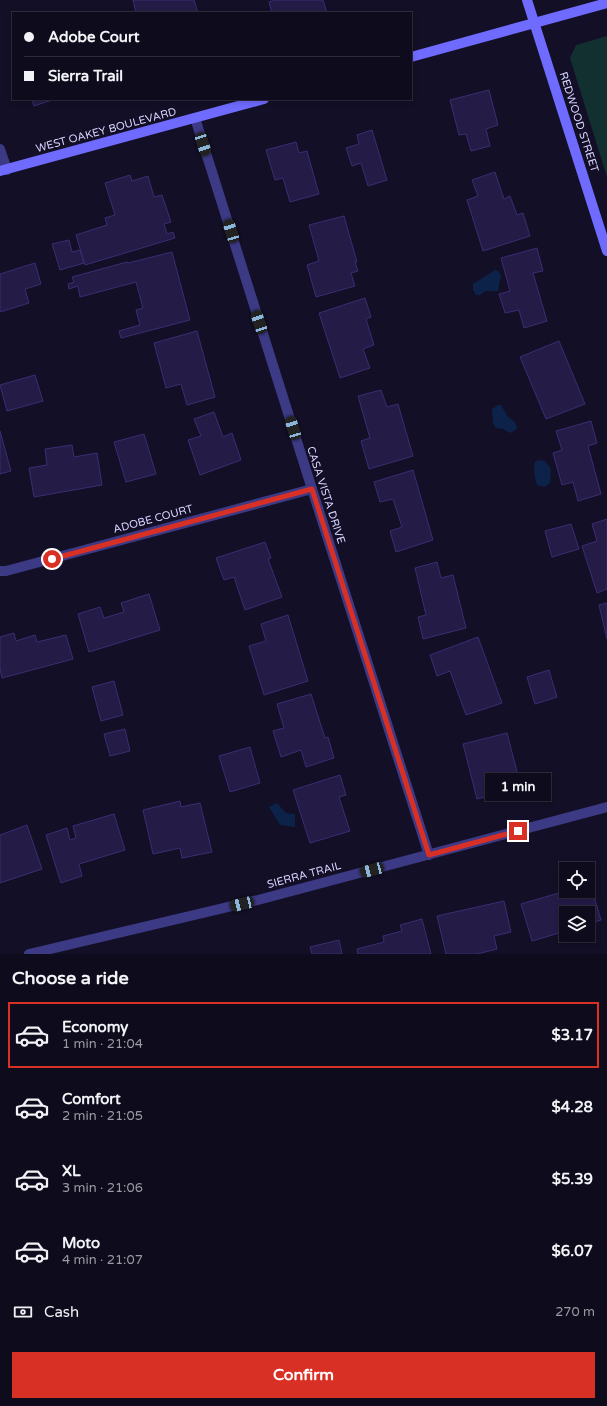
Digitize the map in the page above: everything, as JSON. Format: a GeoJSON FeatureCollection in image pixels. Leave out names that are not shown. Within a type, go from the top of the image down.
{"type":"FeatureCollection","features":[{"type":"Feature","properties":{"kind":"main road","name":"REDWOOD STREET"},"geometry":{"type":"LineString","coordinates":[[527,0],[607,251]]}},
{"type":"Feature","properties":{"kind":"main road"},"geometry":{"type":"LineString","coordinates":[[412,57],[607,3]]}},
{"type":"Feature","properties":{"kind":"main road","name":"WEST OAKEY BOULEVARD"},"geometry":{"type":"LineString","coordinates":[[3,171],[260,100]]}},
{"type":"Feature","properties":{"kind":"street","name":"CASA VISTA DRIVE"},"geometry":{"type":"LineString","coordinates":[[195,118],[429,855]]}},
{"type":"Feature","properties":{"kind":"street"},"geometry":{"type":"LineString","coordinates":[[0,149],[3,171]]}},
{"type":"Feature","properties":{"kind":"street","name":"ADOBE COURT"},"geometry":{"type":"LineString","coordinates":[[0,571],[14,569],[312,489]]}},
{"type":"Feature","properties":{"kind":"street","name":"SIERRA TRAIL"},"geometry":{"type":"LineString","coordinates":[[29,954],[258,900],[607,807]]}},
{"type":"Feature","properties":{"kind":"green space"},"geometry":{"type":"Polygon","coordinates":[[[607,36],[607,177],[570,58],[576,45],[607,36]]]}},
{"type":"Feature","properties":{"kind":"water"},"geometry":{"type":"Polygon","coordinates":[[[495,270],[501,275],[498,291],[486,291],[480,295],[476,295],[473,290],[473,284],[495,270]]]}},
{"type":"Feature","properties":{"kind":"water"},"geometry":{"type":"Polygon","coordinates":[[[498,405],[501,405],[508,417],[514,421],[517,427],[516,430],[510,433],[503,429],[496,428],[493,423],[492,409],[498,405]]]}},
{"type":"Feature","properties":{"kind":"water"},"geometry":{"type":"Polygon","coordinates":[[[538,460],[545,461],[551,469],[550,483],[545,487],[537,485],[536,482],[534,467],[535,462],[538,460]]]}},
{"type":"Feature","properties":{"kind":"water"},"geometry":{"type":"Polygon","coordinates":[[[277,803],[286,813],[295,814],[295,827],[280,825],[269,807],[277,803]]]}},
{"type":"Feature","properties":{"kind":"building"},"geometry":{"type":"Polygon","coordinates":[[[133,0],[194,0],[198,12],[136,12],[133,0]]]}},
{"type":"Feature","properties":{"kind":"building"},"geometry":{"type":"Polygon","coordinates":[[[274,0],[323,0],[327,12],[272,12],[269,2],[274,0]]]}},
{"type":"Feature","properties":{"kind":"building"},"geometry":{"type":"Polygon","coordinates":[[[489,90],[498,125],[486,129],[490,146],[471,151],[466,134],[459,135],[450,100],[489,90]]]}},
{"type":"Feature","properties":{"kind":"building"},"geometry":{"type":"Polygon","coordinates":[[[32,100],[52,100],[34,106],[32,100]]]}},
{"type":"Feature","properties":{"kind":"building"},"geometry":{"type":"Polygon","coordinates":[[[372,130],[387,180],[368,186],[361,163],[352,166],[346,148],[359,144],[357,135],[372,130]]]}},
{"type":"Feature","properties":{"kind":"building"},"geometry":{"type":"Polygon","coordinates":[[[296,142],[299,153],[307,151],[319,194],[290,202],[283,178],[275,180],[266,150],[296,142]]]}},
{"type":"Feature","properties":{"kind":"building"},"geometry":{"type":"Polygon","coordinates":[[[495,172],[504,199],[510,196],[517,215],[523,213],[530,236],[483,251],[467,200],[478,196],[472,180],[495,172]]]}},
{"type":"Feature","properties":{"kind":"building"},"geometry":{"type":"Polygon","coordinates":[[[130,175],[132,181],[148,176],[154,197],[162,195],[171,222],[164,224],[167,234],[173,232],[175,238],[85,265],[76,235],[107,225],[105,218],[115,215],[105,183],[130,175]]]}},
{"type":"Feature","properties":{"kind":"building"},"geometry":{"type":"Polygon","coordinates":[[[344,216],[357,262],[355,262],[358,271],[351,273],[355,286],[316,297],[307,265],[319,261],[309,225],[344,216]]]}},
{"type":"Feature","properties":{"kind":"building"},"geometry":{"type":"Polygon","coordinates":[[[69,240],[72,252],[80,250],[84,263],[60,270],[52,244],[69,240]]]}},
{"type":"Feature","properties":{"kind":"building"},"geometry":{"type":"Polygon","coordinates":[[[537,248],[543,271],[533,273],[547,321],[524,328],[519,310],[505,313],[499,294],[510,291],[501,258],[537,248]]]}},
{"type":"Feature","properties":{"kind":"building"},"geometry":{"type":"Polygon","coordinates":[[[172,252],[190,320],[121,338],[119,331],[140,325],[136,310],[143,308],[136,282],[80,297],[78,286],[69,289],[68,284],[74,282],[72,277],[127,262],[172,252]]]}},
{"type":"Feature","properties":{"kind":"building"},"geometry":{"type":"Polygon","coordinates":[[[35,263],[41,284],[25,289],[29,303],[0,312],[0,274],[35,263]]]}},
{"type":"Feature","properties":{"kind":"building"},"geometry":{"type":"Polygon","coordinates":[[[365,298],[371,317],[366,319],[374,345],[363,349],[370,368],[340,378],[319,313],[365,298]]]}},
{"type":"Feature","properties":{"kind":"building"},"geometry":{"type":"Polygon","coordinates":[[[197,331],[215,397],[187,405],[181,384],[166,388],[154,343],[197,331]]]}},
{"type":"Feature","properties":{"kind":"building"},"geometry":{"type":"Polygon","coordinates":[[[559,341],[585,404],[546,419],[520,357],[559,341]]]}},
{"type":"Feature","properties":{"kind":"building"},"geometry":{"type":"Polygon","coordinates":[[[35,375],[43,401],[7,411],[0,385],[35,375]]]}},
{"type":"Feature","properties":{"kind":"building"},"geometry":{"type":"Polygon","coordinates":[[[381,390],[387,407],[398,404],[413,456],[369,469],[361,441],[370,438],[358,396],[381,390]]]}},
{"type":"Feature","properties":{"kind":"building"},"geometry":{"type":"Polygon","coordinates":[[[214,412],[223,437],[232,433],[241,460],[200,475],[188,440],[201,436],[194,419],[214,412]]]}},
{"type":"Feature","properties":{"kind":"building"},"geometry":{"type":"Polygon","coordinates":[[[591,421],[597,443],[588,446],[601,494],[578,501],[573,482],[562,485],[553,453],[562,450],[556,431],[591,421]]]}},
{"type":"Feature","properties":{"kind":"building"},"geometry":{"type":"Polygon","coordinates":[[[0,431],[11,471],[0,474],[0,431]]]}},
{"type":"Feature","properties":{"kind":"building"},"geometry":{"type":"Polygon","coordinates":[[[144,434],[156,474],[126,482],[114,442],[144,434]]]}},
{"type":"Feature","properties":{"kind":"building"},"geometry":{"type":"Polygon","coordinates":[[[72,445],[74,457],[97,453],[102,485],[34,497],[29,468],[47,465],[45,449],[72,445]]]}},
{"type":"Feature","properties":{"kind":"building"},"geometry":{"type":"Polygon","coordinates":[[[413,470],[433,540],[396,552],[390,531],[402,527],[393,499],[380,502],[374,482],[413,470]]]}},
{"type":"Feature","properties":{"kind":"building"},"geometry":{"type":"Polygon","coordinates":[[[607,519],[607,589],[597,593],[582,546],[597,541],[592,524],[607,519]]]}},
{"type":"Feature","properties":{"kind":"building"},"geometry":{"type":"Polygon","coordinates":[[[571,524],[579,549],[552,557],[545,531],[571,524]]]}},
{"type":"Feature","properties":{"kind":"building"},"geometry":{"type":"Polygon","coordinates":[[[265,542],[271,558],[268,559],[282,597],[245,610],[234,577],[224,580],[216,558],[265,542]]]}},
{"type":"Feature","properties":{"kind":"building"},"geometry":{"type":"Polygon","coordinates":[[[437,562],[441,578],[453,575],[466,628],[423,639],[418,617],[426,615],[415,568],[437,562]]]}},
{"type":"Feature","properties":{"kind":"building"},"geometry":{"type":"Polygon","coordinates":[[[149,594],[160,630],[89,652],[78,614],[100,607],[104,618],[124,612],[121,603],[149,594]]]}},
{"type":"Feature","properties":{"kind":"building"},"geometry":{"type":"Polygon","coordinates":[[[607,603],[607,639],[599,605],[607,603]]]}},
{"type":"Feature","properties":{"kind":"building"},"geometry":{"type":"Polygon","coordinates":[[[288,615],[308,681],[264,695],[249,646],[266,641],[261,624],[288,615]]]}},
{"type":"Feature","properties":{"kind":"building"},"geometry":{"type":"Polygon","coordinates":[[[14,633],[16,641],[35,635],[37,642],[66,635],[73,659],[2,678],[0,669],[0,637],[14,633]]]}},
{"type":"Feature","properties":{"kind":"building"},"geometry":{"type":"Polygon","coordinates":[[[478,637],[502,703],[466,715],[450,671],[437,676],[430,655],[478,637]]]}},
{"type":"Feature","properties":{"kind":"building"},"geometry":{"type":"Polygon","coordinates":[[[549,670],[557,697],[535,704],[527,677],[549,670]]]}},
{"type":"Feature","properties":{"kind":"building"},"geometry":{"type":"Polygon","coordinates":[[[114,681],[123,715],[101,721],[92,687],[114,681]]]}},
{"type":"Feature","properties":{"kind":"building"},"geometry":{"type":"Polygon","coordinates":[[[311,694],[325,738],[328,737],[334,758],[306,767],[301,750],[281,757],[273,731],[284,728],[277,704],[311,694]]]}},
{"type":"Feature","properties":{"kind":"building"},"geometry":{"type":"Polygon","coordinates":[[[125,729],[130,751],[110,756],[104,734],[125,729]]]}},
{"type":"Feature","properties":{"kind":"building"},"geometry":{"type":"Polygon","coordinates":[[[507,733],[521,787],[477,799],[463,744],[507,733]]]}},
{"type":"Feature","properties":{"kind":"building"},"geometry":{"type":"Polygon","coordinates":[[[250,747],[260,783],[230,792],[219,756],[250,747]]]}},
{"type":"Feature","properties":{"kind":"building"},"geometry":{"type":"Polygon","coordinates":[[[340,775],[346,795],[339,797],[350,831],[310,843],[293,790],[340,775]]]}},
{"type":"Feature","properties":{"kind":"building"},"geometry":{"type":"Polygon","coordinates":[[[180,801],[181,807],[200,803],[212,852],[182,858],[180,848],[153,854],[143,810],[180,801]]]}},
{"type":"Feature","properties":{"kind":"building"},"geometry":{"type":"Polygon","coordinates":[[[114,814],[125,850],[79,864],[82,876],[61,883],[46,835],[67,828],[70,840],[76,838],[73,826],[114,814]]]}},
{"type":"Feature","properties":{"kind":"building"},"geometry":{"type":"Polygon","coordinates":[[[27,825],[42,869],[0,883],[0,835],[27,825]]]}},
{"type":"Feature","properties":{"kind":"building"},"geometry":{"type":"Polygon","coordinates":[[[559,893],[559,898],[594,898],[601,920],[595,922],[595,906],[559,906],[559,933],[532,941],[521,904],[559,893]]]}},
{"type":"Feature","properties":{"kind":"building"},"geometry":{"type":"Polygon","coordinates":[[[504,901],[511,932],[494,936],[497,949],[477,954],[446,954],[437,916],[504,901]]]}},
{"type":"Feature","properties":{"kind":"building"},"geometry":{"type":"Polygon","coordinates":[[[422,919],[431,954],[358,954],[357,949],[384,942],[383,936],[402,931],[400,925],[422,919]]]}},
{"type":"Feature","properties":{"kind":"building"},"geometry":{"type":"Polygon","coordinates":[[[339,940],[342,954],[312,954],[310,947],[339,940]]]}},
{"type":"Feature","properties":{"kind":"route"},"geometry":{"type":"LineString","coordinates":[[52,559],[312,489],[429,855],[518,831]]}}]}
